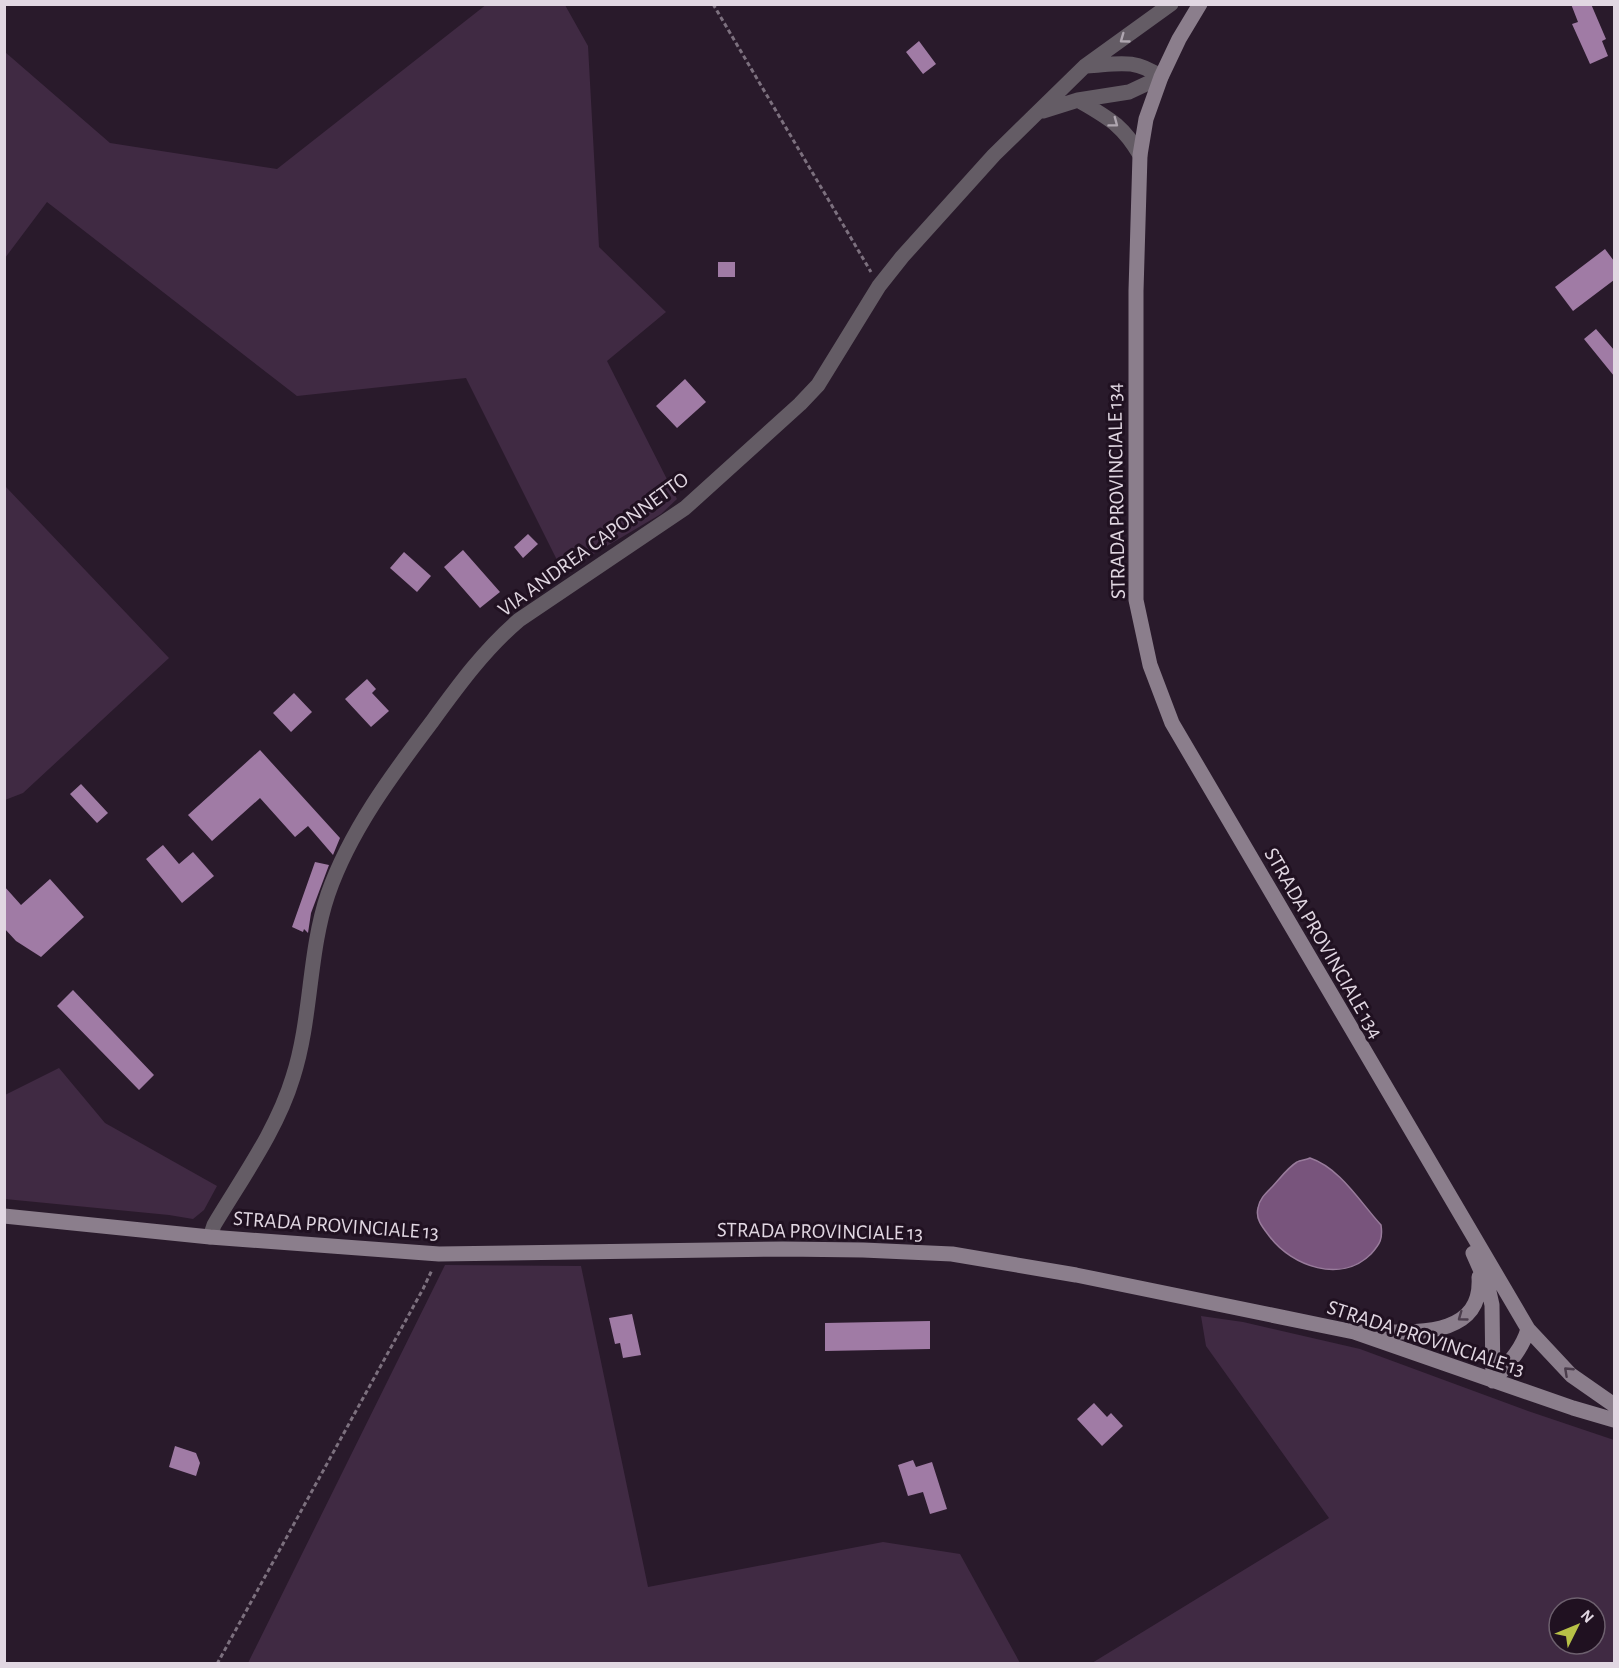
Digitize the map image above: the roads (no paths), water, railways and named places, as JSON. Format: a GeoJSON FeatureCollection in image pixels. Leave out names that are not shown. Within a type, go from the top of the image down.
{"type":"FeatureCollection","features":[{"type":"Feature","properties":{"kind":"main road","name":"STRADA PROVINCIALE 134"},"geometry":{"type":"LineString","coordinates":[[1200,4],[1179,39],[1161,77],[1146,119],[1140,155],[1136,291],[1136,600],[1150,665],[1172,723],[1431,1167]]}},
{"type":"Feature","properties":{"kind":"main road"},"geometry":{"type":"LineString","coordinates":[[1431,1167],[1488,1287],[1492,1305],[1493,1381]]}},
{"type":"Feature","properties":{"kind":"main road"},"geometry":{"type":"LineString","coordinates":[[1431,1167],[1528,1329],[1571,1375],[1614,1406]]}},
{"type":"Feature","properties":{"kind":"main road","name":"STRADA PROVINCIALE 13"},"geometry":{"type":"LineString","coordinates":[[4,1216],[210,1237],[439,1254],[783,1249],[952,1254],[1087,1278],[1354,1332],[1493,1381],[1614,1420]]}},
{"type":"Feature","properties":{"kind":"main road"},"geometry":{"type":"LineString","coordinates":[[1354,1332],[1436,1331],[1452,1324],[1471,1311],[1478,1299],[1479,1265]]}},
{"type":"Feature","properties":{"kind":"main road"},"geometry":{"type":"LineString","coordinates":[[1493,1381],[1518,1351],[1525,1340],[1528,1329]]}},
{"type":"Feature","properties":{"kind":"street","name":"VIA ANDREA CAPONNETTO"},"geometry":{"type":"LineString","coordinates":[[210,1237],[214,1225],[281,1111],[301,1044],[317,933],[328,894],[346,851],[408,754],[494,642],[550,597],[685,508],[800,404],[818,385],[879,286],[902,257],[994,155],[1085,66],[1171,4]]}},
{"type":"Feature","properties":{"kind":"street"},"geometry":{"type":"LineString","coordinates":[[1085,66],[1133,63],[1148,68],[1161,77]]}},
{"type":"Feature","properties":{"kind":"street"},"geometry":{"type":"LineString","coordinates":[[1037,113],[1078,100],[1129,92],[1161,77]]}},
{"type":"Feature","properties":{"kind":"street"},"geometry":{"type":"LineString","coordinates":[[1078,100],[1115,123],[1128,135],[1140,155]]}}]}
